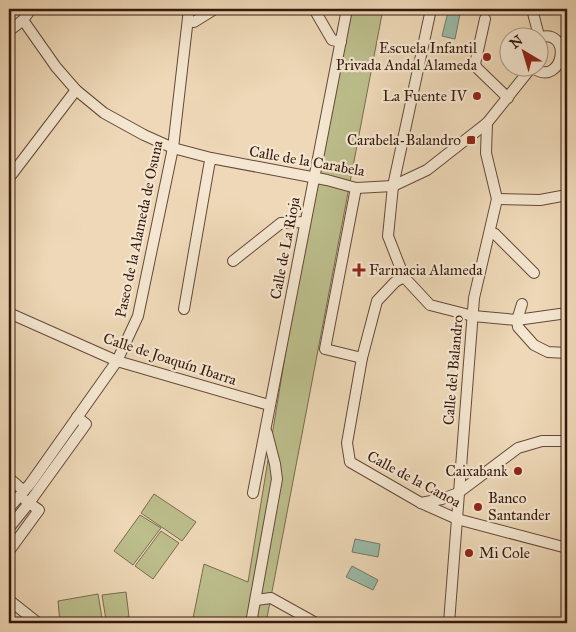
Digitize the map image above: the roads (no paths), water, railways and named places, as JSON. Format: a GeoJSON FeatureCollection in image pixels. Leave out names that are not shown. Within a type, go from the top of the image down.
{"type":"FeatureCollection","features":[{"type":"Feature","properties":{"kind":"street"},"geometry":{"type":"LineString","coordinates":[[9,31],[23,20],[31,9]]}},
{"type":"Feature","properties":{"kind":"street","name":"Paseo de la Alameda de Osuna"},"geometry":{"type":"LineString","coordinates":[[9,508],[22,494],[117,361],[138,316],[173,148],[189,9]]}},
{"type":"Feature","properties":{"kind":"street"},"geometry":{"type":"LineString","coordinates":[[188,21],[194,22],[215,9]]}},
{"type":"Feature","properties":{"kind":"street"},"geometry":{"type":"LineString","coordinates":[[314,9],[332,40],[340,42]]}},
{"type":"Feature","properties":{"kind":"street","name":"Calle de La Rioja"},"geometry":{"type":"LineString","coordinates":[[253,493],[347,9]]}},
{"type":"Feature","properties":{"kind":"street"},"geometry":{"type":"LineString","coordinates":[[431,9],[393,186],[388,236],[404,278],[430,305],[473,316],[517,320],[567,313]]}},
{"type":"Feature","properties":{"kind":"street"},"geometry":{"type":"LineString","coordinates":[[532,9],[536,28]]}},
{"type":"Feature","properties":{"kind":"street"},"geometry":{"type":"LineString","coordinates":[[485,19],[475,64],[508,98]]}},
{"type":"Feature","properties":{"kind":"street","name":"Calle de la Carabela"},"geometry":{"type":"LineString","coordinates":[[23,20],[56,67],[76,90],[104,113],[144,135],[173,148],[211,158],[356,188],[393,186],[427,170],[487,123],[524,78]]}},
{"type":"Feature","properties":{"kind":"street"},"geometry":{"type":"LineString","coordinates":[[548,37],[563,42],[561,58],[563,66],[548,71]]}},
{"type":"Feature","properties":{"kind":"street"},"geometry":{"type":"LineString","coordinates":[[9,178],[76,90]]}},
{"type":"Feature","properties":{"kind":"street","name":"Calle del Balandro"},"geometry":{"type":"LineString","coordinates":[[449,623],[474,298],[497,199],[486,153],[487,123]]}},
{"type":"Feature","properties":{"kind":"street"},"geometry":{"type":"LineString","coordinates":[[184,309],[208,166],[211,158]]}},
{"type":"Feature","properties":{"kind":"street"},"geometry":{"type":"LineString","coordinates":[[356,188],[325,349],[362,358]]}},
{"type":"Feature","properties":{"kind":"street"},"geometry":{"type":"LineString","coordinates":[[497,199],[540,200],[567,195]]}},
{"type":"Feature","properties":{"kind":"street"},"geometry":{"type":"LineString","coordinates":[[233,261],[281,223],[305,222]]}},
{"type":"Feature","properties":{"kind":"street"},"geometry":{"type":"LineString","coordinates":[[490,233],[495,234],[534,273]]}},
{"type":"Feature","properties":{"kind":"street","name":"Calle de la Canoa"},"geometry":{"type":"LineString","coordinates":[[404,278],[395,282],[377,301],[362,358],[347,443],[350,462],[422,503],[456,519],[567,548]]}},
{"type":"Feature","properties":{"kind":"street"},"geometry":{"type":"LineString","coordinates":[[522,304],[517,320],[518,327],[534,345],[548,352],[567,353]]}},
{"type":"Feature","properties":{"kind":"street","name":"Calle de Joaquín Ibarra"},"geometry":{"type":"LineString","coordinates":[[9,313],[117,361],[269,405]]}},
{"type":"Feature","properties":{"kind":"street"},"geometry":{"type":"LineString","coordinates":[[9,528],[86,424],[77,417]]}},
{"type":"Feature","properties":{"kind":"street"},"geometry":{"type":"LineString","coordinates":[[251,623],[278,479],[266,429]]}},
{"type":"Feature","properties":{"kind":"street"},"geometry":{"type":"LineString","coordinates":[[422,503],[458,493],[518,448],[542,441],[567,441]]}},
{"type":"Feature","properties":{"kind":"street"},"geometry":{"type":"LineString","coordinates":[[9,478],[29,503],[39,510],[9,551]]}},
{"type":"Feature","properties":{"kind":"street"},"geometry":{"type":"LineString","coordinates":[[256,600],[272,598],[316,623]]}},
{"type":"Feature","properties":{"kind":"street"},"geometry":{"type":"LineString","coordinates":[[9,600],[38,623]]}},
{"type":"Feature","properties":{"kind":"place","name":"Escuela Infantil Privada Andal Alameda"},"geometry":{"type":"Point","coordinates":[487,57]}},
{"type":"Feature","properties":{"kind":"place","name":"La Fuente IV"},"geometry":{"type":"Point","coordinates":[477,96]}},
{"type":"Feature","properties":{"kind":"place","name":"Carabela-Balandro"},"geometry":{"type":"Point","coordinates":[471,140]}},
{"type":"Feature","properties":{"kind":"place","name":"Farmacia Alameda"},"geometry":{"type":"Point","coordinates":[359,270]}},
{"type":"Feature","properties":{"kind":"place","name":"Caixabank"},"geometry":{"type":"Point","coordinates":[518,471]}},
{"type":"Feature","properties":{"kind":"place","name":"Banco Santander"},"geometry":{"type":"Point","coordinates":[478,507]}},
{"type":"Feature","properties":{"kind":"place","name":"Mi Cole"},"geometry":{"type":"Point","coordinates":[469,553]}}]}
